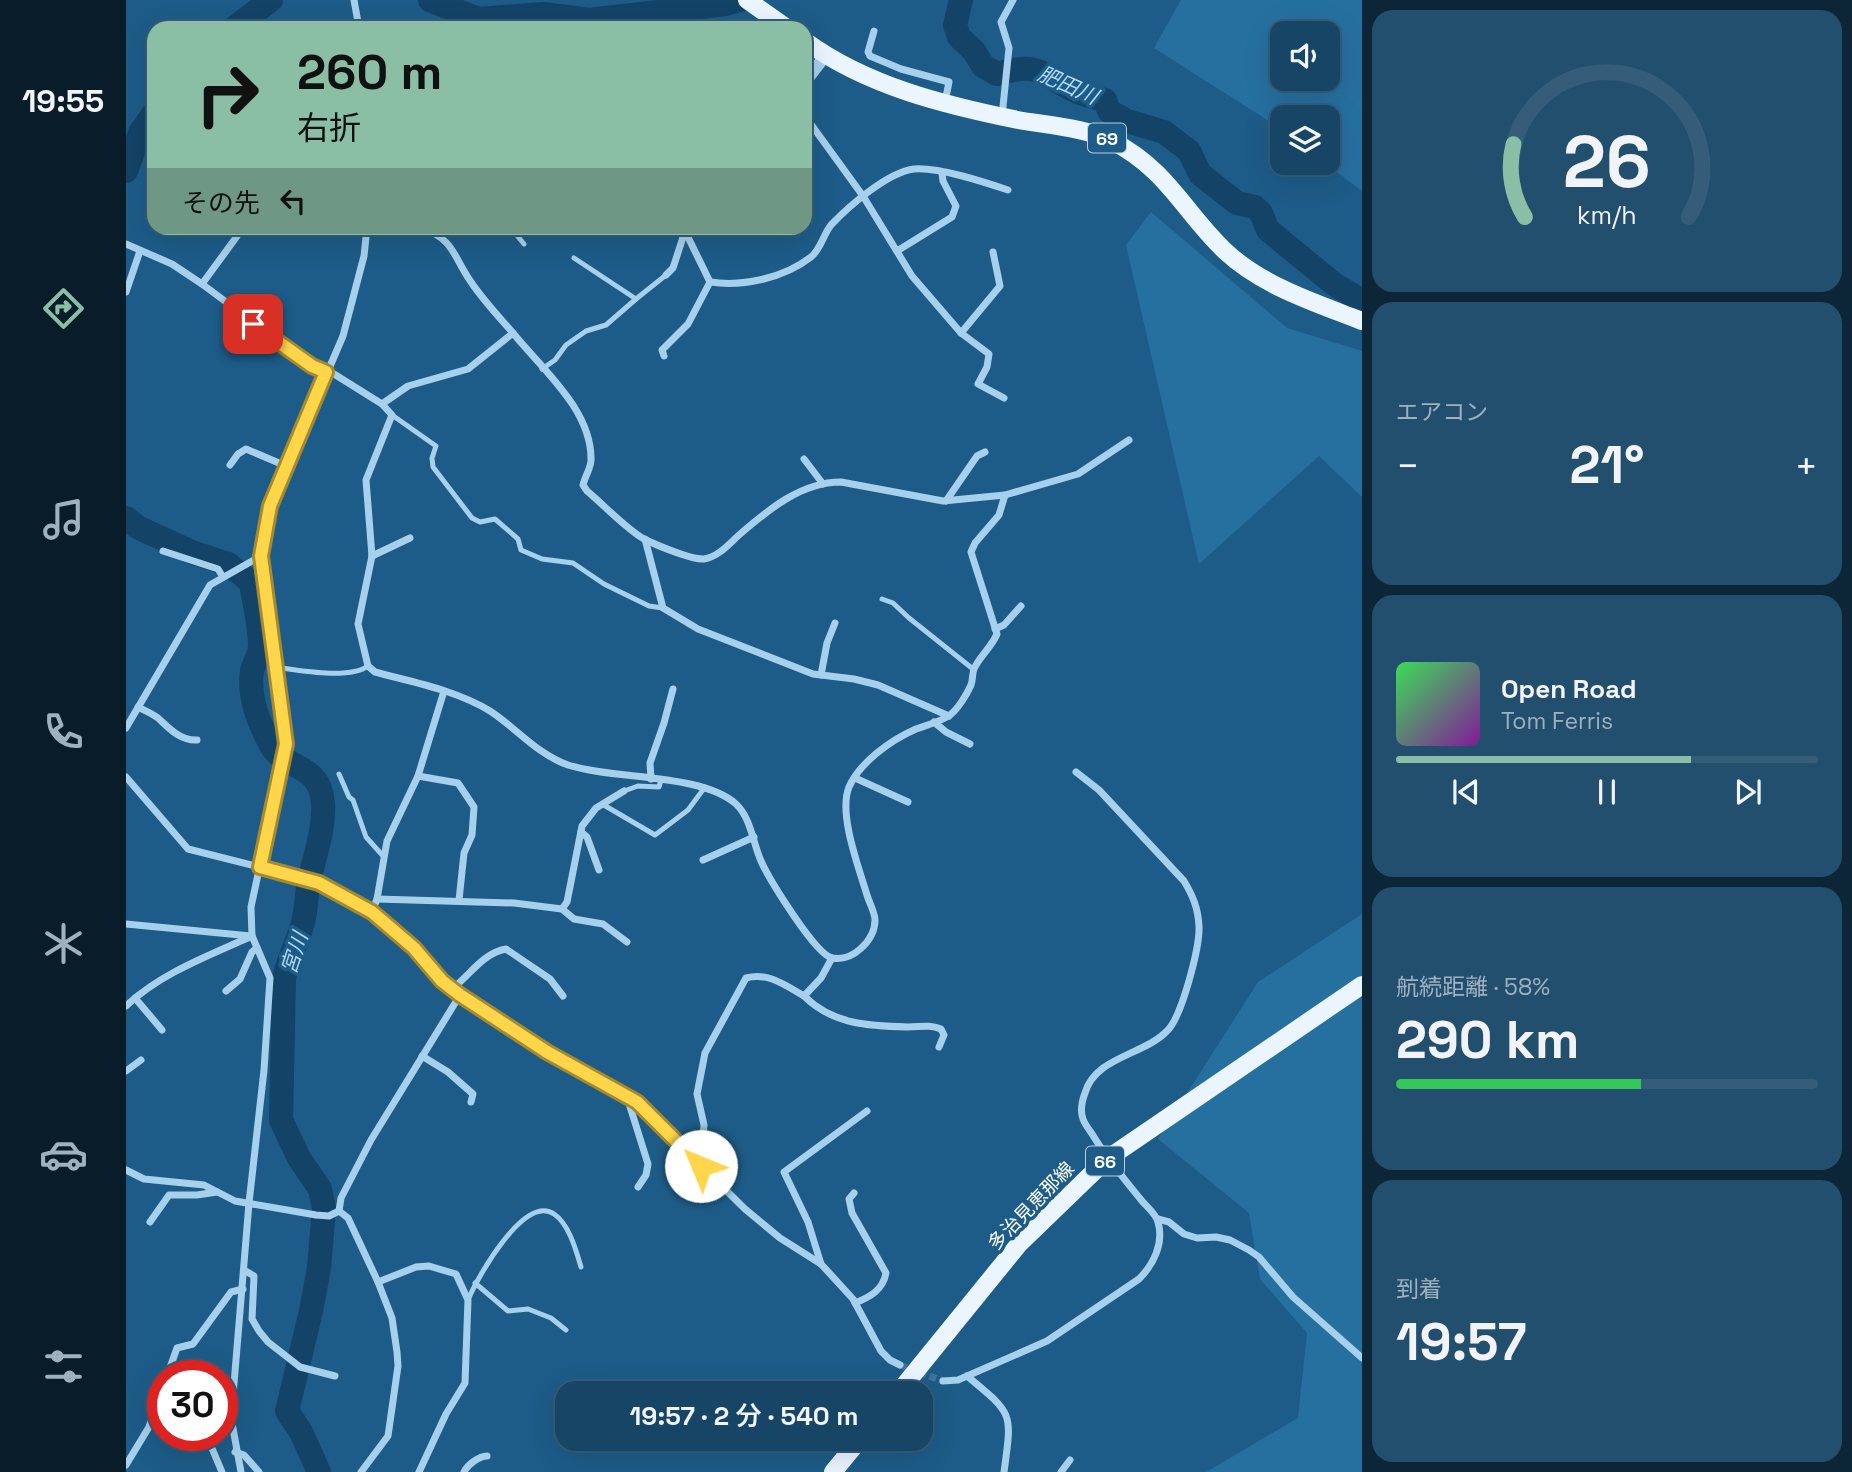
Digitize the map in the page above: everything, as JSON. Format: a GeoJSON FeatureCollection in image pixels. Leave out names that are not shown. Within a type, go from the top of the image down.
{"type":"FeatureCollection","features":[{"type":"Feature","properties":{"kind":"main road"},"geometry":{"type":"LineString","coordinates":[[747,0],[777,21]]}},
{"type":"Feature","properties":{"kind":"main road","name":"69"},"geometry":{"type":"LineString","coordinates":[[812,46],[825,56],[871,78],[945,103],[1108,139],[1132,152],[1163,177],[1225,251],[1253,273],[1306,299],[1362,321]]}},
{"type":"Feature","properties":{"kind":"main road","name":"多治見恵那線"},"geometry":{"type":"LineString","coordinates":[[908,1381],[1019,1244],[1107,1159],[1362,985]]}},
{"type":"Feature","properties":{"kind":"main road"},"geometry":{"type":"LineString","coordinates":[[834,1472],[851,1451]]}},
{"type":"Feature","properties":{"kind":"street"},"geometry":{"type":"LineString","coordinates":[[1002,116],[1009,48],[1001,22],[1013,0]]}},
{"type":"Feature","properties":{"kind":"street"},"geometry":{"type":"LineString","coordinates":[[355,2],[358,21]]}},
{"type":"Feature","properties":{"kind":"street"},"geometry":{"type":"LineString","coordinates":[[874,31],[868,51],[870,56],[901,69],[949,82],[945,103]]}},
{"type":"Feature","properties":{"kind":"street"},"geometry":{"type":"LineString","coordinates":[[812,73],[825,56]]}},
{"type":"Feature","properties":{"kind":"street"},"geometry":{"type":"LineString","coordinates":[[812,126],[863,195],[912,276],[961,333],[989,354],[987,367],[978,384],[1004,398]]}},
{"type":"Feature","properties":{"kind":"street"},"geometry":{"type":"LineString","coordinates":[[710,282],[726,284],[776,276],[812,256],[831,226],[863,195],[901,173],[916,169],[942,173],[980,180],[1008,190]]}},
{"type":"Feature","properties":{"kind":"street"},"geometry":{"type":"LineString","coordinates":[[897,251],[953,217],[956,206],[943,181],[942,173]]}},
{"type":"Feature","properties":{"kind":"street"},"geometry":{"type":"LineString","coordinates":[[202,284],[238,235]]}},
{"type":"Feature","properties":{"kind":"street"},"geometry":{"type":"LineString","coordinates":[[241,1472],[232,1423],[233,1396],[249,1203],[264,1070],[270,978],[252,936],[251,907],[286,744],[261,556],[270,506],[343,336],[364,256],[366,235]]}},
{"type":"Feature","properties":{"kind":"street"},"geometry":{"type":"LineString","coordinates":[[439,235],[452,247],[472,284],[575,407],[589,440],[591,463],[583,485],[587,491],[645,539],[701,559],[722,551],[771,508],[823,484],[841,482],[946,500],[1005,495],[1077,474],[1129,440]]}},
{"type":"Feature","properties":{"kind":"street"},"geometry":{"type":"LineString","coordinates":[[666,275],[673,268],[683,235]]}},
{"type":"Feature","properties":{"kind":"street"},"geometry":{"type":"LineString","coordinates":[[688,235],[710,282]]}},
{"type":"Feature","properties":{"kind":"street"},"geometry":{"type":"LineString","coordinates":[[126,292],[133,247],[172,264],[312,366],[334,374],[382,404],[392,415],[366,480],[372,556],[358,624],[368,666],[375,672],[444,691],[488,710],[565,764],[705,788],[722,794],[737,805],[780,897],[821,951],[832,958],[849,957],[862,948],[869,939],[875,920],[847,821],[846,799],[849,787],[869,760],[892,743],[914,730],[949,716],[972,684],[974,669],[997,634],[971,552],[975,543],[999,515],[1005,495]]}},
{"type":"Feature","properties":{"kind":"street"},"geometry":{"type":"LineString","coordinates":[[961,333],[1000,286],[993,252]]}},
{"type":"Feature","properties":{"kind":"street"},"geometry":{"type":"LineString","coordinates":[[664,356],[662,350],[688,324],[710,282]]}},
{"type":"Feature","properties":{"kind":"street"},"geometry":{"type":"LineString","coordinates":[[382,404],[408,386],[468,369],[513,333]]}},
{"type":"Feature","properties":{"kind":"street"},"geometry":{"type":"LineString","coordinates":[[230,465],[238,454],[246,449],[286,466]]}},
{"type":"Feature","properties":{"kind":"street"},"geometry":{"type":"LineString","coordinates":[[946,500],[977,456],[985,452]]}},
{"type":"Feature","properties":{"kind":"street"},"geometry":{"type":"LineString","coordinates":[[804,459],[823,484]]}},
{"type":"Feature","properties":{"kind":"street"},"geometry":{"type":"LineString","coordinates":[[372,556],[410,538]]}},
{"type":"Feature","properties":{"kind":"street"},"geometry":{"type":"LineString","coordinates":[[645,539],[663,608],[698,629],[813,674],[878,685],[949,716]]}},
{"type":"Feature","properties":{"kind":"street"},"geometry":{"type":"LineString","coordinates":[[163,551],[218,569],[225,576]]}},
{"type":"Feature","properties":{"kind":"street"},"geometry":{"type":"LineString","coordinates":[[126,727],[209,585],[261,556]]}},
{"type":"Feature","properties":{"kind":"street"},"geometry":{"type":"LineString","coordinates":[[995,629],[1004,625],[1021,606]]}},
{"type":"Feature","properties":{"kind":"street"},"geometry":{"type":"LineString","coordinates":[[821,675],[827,643],[835,623]]}},
{"type":"Feature","properties":{"kind":"street"},"geometry":{"type":"LineString","coordinates":[[651,779],[650,763],[673,689]]}},
{"type":"Feature","properties":{"kind":"street"},"geometry":{"type":"LineString","coordinates":[[372,912],[377,899],[387,841],[418,776],[444,691]]}},
{"type":"Feature","properties":{"kind":"street"},"geometry":{"type":"LineString","coordinates":[[138,707],[188,740],[197,740]]}},
{"type":"Feature","properties":{"kind":"street"},"geometry":{"type":"LineString","coordinates":[[934,722],[946,732],[970,744]]}},
{"type":"Feature","properties":{"kind":"street"},"geometry":{"type":"LineString","coordinates":[[943,1381],[958,1380],[1047,1341],[1139,1279],[1148,1270],[1158,1248],[1158,1219],[1107,1159],[1083,1119],[1082,1103],[1087,1085],[1096,1074],[1159,1038],[1175,1021],[1197,943],[1198,918],[1194,897],[1184,881],[1098,790],[1076,772]]}},
{"type":"Feature","properties":{"kind":"street"},"geometry":{"type":"LineString","coordinates":[[418,776],[458,783],[474,807],[472,835],[464,853],[459,901]]}},
{"type":"Feature","properties":{"kind":"street"},"geometry":{"type":"LineString","coordinates":[[126,777],[188,849],[319,883],[372,912],[414,948],[430,968],[460,995],[547,1052],[644,1108],[745,1209],[780,1238],[821,1264],[855,1303],[881,1351],[900,1365]]}},
{"type":"Feature","properties":{"kind":"street"},"geometry":{"type":"LineString","coordinates":[[855,778],[908,802]]}},
{"type":"Feature","properties":{"kind":"street"},"geometry":{"type":"LineString","coordinates":[[562,909],[568,902],[581,832],[588,816],[624,791]]}},
{"type":"Feature","properties":{"kind":"street"},"geometry":{"type":"LineString","coordinates":[[581,832],[587,837],[599,870]]}},
{"type":"Feature","properties":{"kind":"street"},"geometry":{"type":"LineString","coordinates":[[703,860],[754,837]]}},
{"type":"Feature","properties":{"kind":"street"},"geometry":{"type":"LineString","coordinates":[[377,899],[514,903],[562,909],[574,919],[603,924],[626,942]]}},
{"type":"Feature","properties":{"kind":"street"},"geometry":{"type":"LineString","coordinates":[[126,924],[252,936]]}},
{"type":"Feature","properties":{"kind":"street"},"geometry":{"type":"LineString","coordinates":[[126,1006],[167,974],[252,936]]}},
{"type":"Feature","properties":{"kind":"street"},"geometry":{"type":"LineString","coordinates":[[226,991],[240,979],[252,952],[257,948]]}},
{"type":"Feature","properties":{"kind":"street"},"geometry":{"type":"LineString","coordinates":[[452,989],[490,954],[506,949],[550,979],[563,996]]}},
{"type":"Feature","properties":{"kind":"street"},"geometry":{"type":"LineString","coordinates":[[804,996],[821,978],[832,958]]}},
{"type":"Feature","properties":{"kind":"street"},"geometry":{"type":"LineString","coordinates":[[701,1166],[704,1125],[698,1094],[705,1053],[746,978],[763,976],[777,980],[845,1021],[877,1026],[932,1025],[941,1029],[944,1035],[939,1046]]}},
{"type":"Feature","properties":{"kind":"street"},"geometry":{"type":"LineString","coordinates":[[339,1211],[341,1198],[370,1140],[460,995]]}},
{"type":"Feature","properties":{"kind":"street"},"geometry":{"type":"LineString","coordinates":[[135,998],[162,1030]]}},
{"type":"Feature","properties":{"kind":"street"},"geometry":{"type":"LineString","coordinates":[[422,1056],[448,1072],[473,1094],[471,1102]]}},
{"type":"Feature","properties":{"kind":"street"},"geometry":{"type":"LineString","coordinates":[[126,1071],[141,1060]]}},
{"type":"Feature","properties":{"kind":"street"},"geometry":{"type":"LineString","coordinates":[[627,1097],[648,1164],[646,1175],[638,1187]]}},
{"type":"Feature","properties":{"kind":"street"},"geometry":{"type":"LineString","coordinates":[[821,1264],[808,1222],[784,1172],[867,1111]]}},
{"type":"Feature","properties":{"kind":"street"},"geometry":{"type":"LineString","coordinates":[[126,1170],[145,1179],[204,1185],[235,1201],[316,1215],[329,1216],[339,1211]]}},
{"type":"Feature","properties":{"kind":"street"},"geometry":{"type":"LineString","coordinates":[[150,1222],[169,1195],[217,1192]]}},
{"type":"Feature","properties":{"kind":"street"},"geometry":{"type":"LineString","coordinates":[[854,1193],[849,1199],[852,1213],[886,1273],[878,1290],[855,1303]]}},
{"type":"Feature","properties":{"kind":"street"},"geometry":{"type":"LineString","coordinates":[[339,1211],[348,1218],[392,1318],[398,1366],[388,1436],[361,1472]]}},
{"type":"Feature","properties":{"kind":"street"},"geometry":{"type":"LineString","coordinates":[[1158,1219],[1169,1222],[1184,1234],[1197,1238],[1216,1237],[1230,1240],[1249,1250],[1293,1297],[1362,1358]]}},
{"type":"Feature","properties":{"kind":"street"},"geometry":{"type":"LineString","coordinates":[[378,1282],[416,1267],[429,1266],[456,1274],[468,1300],[465,1383],[446,1415],[419,1472]]}},
{"type":"Feature","properties":{"kind":"street"},"geometry":{"type":"LineString","coordinates":[[244,1270],[254,1276],[252,1320],[268,1342],[300,1367],[335,1376]]}},
{"type":"Feature","properties":{"kind":"street"},"geometry":{"type":"LineString","coordinates":[[173,1360],[177,1348],[193,1344],[231,1292],[243,1289]]}},
{"type":"Feature","properties":{"kind":"street"},"geometry":{"type":"LineString","coordinates":[[967,1376],[989,1395],[1007,1416],[1010,1429],[1004,1472]]}},
{"type":"Feature","properties":{"kind":"street"},"geometry":{"type":"LineString","coordinates":[[126,1465],[147,1430]]}},
{"type":"Feature","properties":{"kind":"street"},"geometry":{"type":"LineString","coordinates":[[213,1451],[222,1472]]}},
{"type":"Feature","properties":{"kind":"street"},"geometry":{"type":"LineString","coordinates":[[236,1452],[244,1455],[259,1472]]}},
{"type":"Feature","properties":{"kind":"street"},"geometry":{"type":"LineString","coordinates":[[464,1472],[466,1467],[482,1456],[487,1456]]}},
{"type":"Feature","properties":{"kind":"street"},"geometry":{"type":"LineString","coordinates":[[1061,1472],[1070,1460]]}},
{"type":"Feature","properties":{"kind":"lane"},"geometry":{"type":"LineString","coordinates":[[517,235],[524,244]]}},
{"type":"Feature","properties":{"kind":"lane"},"geometry":{"type":"LineString","coordinates":[[574,258],[636,299]]}},
{"type":"Feature","properties":{"kind":"lane"},"geometry":{"type":"LineString","coordinates":[[542,369],[555,360],[566,345],[586,331],[606,325],[666,275]]}},
{"type":"Feature","properties":{"kind":"lane"},"geometry":{"type":"LineString","coordinates":[[392,415],[436,446],[432,458],[433,467],[472,518],[480,522],[495,519],[519,538],[521,550],[541,559],[573,564],[604,584],[649,606],[663,608]]}},
{"type":"Feature","properties":{"kind":"lane"},"geometry":{"type":"LineString","coordinates":[[883,598],[901,609],[974,669]]}},
{"type":"Feature","properties":{"kind":"lane"},"geometry":{"type":"LineString","coordinates":[[275,667],[325,673],[356,672],[368,666]]}},
{"type":"Feature","properties":{"kind":"lane"},"geometry":{"type":"LineString","coordinates":[[339,774],[353,800],[366,837],[384,857]]}},
{"type":"Feature","properties":{"kind":"lane"},"geometry":{"type":"LineString","coordinates":[[624,791],[638,786],[659,786],[661,780]]}},
{"type":"Feature","properties":{"kind":"lane"},"geometry":{"type":"LineString","coordinates":[[602,804],[655,835],[688,810],[705,788]]}},
{"type":"Feature","properties":{"kind":"lane"},"geometry":{"type":"LineString","coordinates":[[468,1300],[491,1257],[514,1229],[533,1213],[544,1210],[555,1214],[567,1230],[581,1267]]}},
{"type":"Feature","properties":{"kind":"lane"},"geometry":{"type":"LineString","coordinates":[[475,1283],[508,1311],[528,1309],[551,1318],[565,1330]]}},
{"type":"Feature","properties":{"kind":"shaded area"},"geometry":{"type":"Polygon","coordinates":[[[1181,0],[1362,0],[1362,191],[1340,174],[1340,105],[1270,105],[1270,122],[1154,48],[1181,0]]]}},
{"type":"Feature","properties":{"kind":"shaded area"},"geometry":{"type":"Polygon","coordinates":[[[1151,212],[1287,328],[1362,351],[1362,497],[1319,456],[1199,564],[1126,245],[1151,212]]]}},
{"type":"Feature","properties":{"kind":"shaded area"},"geometry":{"type":"Polygon","coordinates":[[[1362,914],[1362,1472],[1206,1472],[1298,1418],[1307,1333],[1260,1279],[1249,1213],[1158,1139],[1258,982],[1362,914]]]}},
{"type":"Feature","properties":{"kind":"waterway","name":"肥田川"},"geometry":{"type":"LineString","coordinates":[[243,21],[271,0]]}},
{"type":"Feature","properties":{"kind":"waterway","name":"肥田川"},"geometry":{"type":"LineString","coordinates":[[430,0],[478,19],[543,14],[589,20],[726,4],[740,0]]}},
{"type":"Feature","properties":{"kind":"waterway","name":"肥田川"},"geometry":{"type":"LineString","coordinates":[[961,0],[955,25],[959,37],[974,51],[983,66],[997,74],[1021,69],[1038,71],[1077,92],[1105,100],[1109,111],[1127,121],[1164,132],[1189,151],[1200,174],[1237,203],[1255,207],[1261,213],[1268,230],[1334,284],[1362,301]]}},
{"type":"Feature","properties":{"kind":"waterway","name":"肥田川"},"geometry":{"type":"LineString","coordinates":[[126,171],[140,133],[147,123]]}},
{"type":"Feature","properties":{"kind":"waterway","name":"宮川"},"geometry":{"type":"LineString","coordinates":[[126,518],[139,528],[194,553],[228,564],[251,582],[260,638],[260,649],[251,681],[256,710],[272,747],[285,760],[309,774],[321,790],[323,813],[305,914],[284,979],[281,1120],[299,1158],[320,1189],[324,1208],[319,1268],[287,1411],[301,1432],[319,1472]]}},
{"type":"Feature","properties":{"kind":"tunnel"},"geometry":{"type":"LineString","coordinates":[[900,1365],[943,1381]]}},
{"type":"Feature","properties":{"kind":"route"},"geometry":{"type":"LineString","coordinates":[[253,324],[312,366],[326,372],[270,506],[261,556],[286,744],[260,867],[319,883],[372,912],[414,948],[442,981],[460,995],[547,1052],[637,1102],[701,1166]]}}]}
